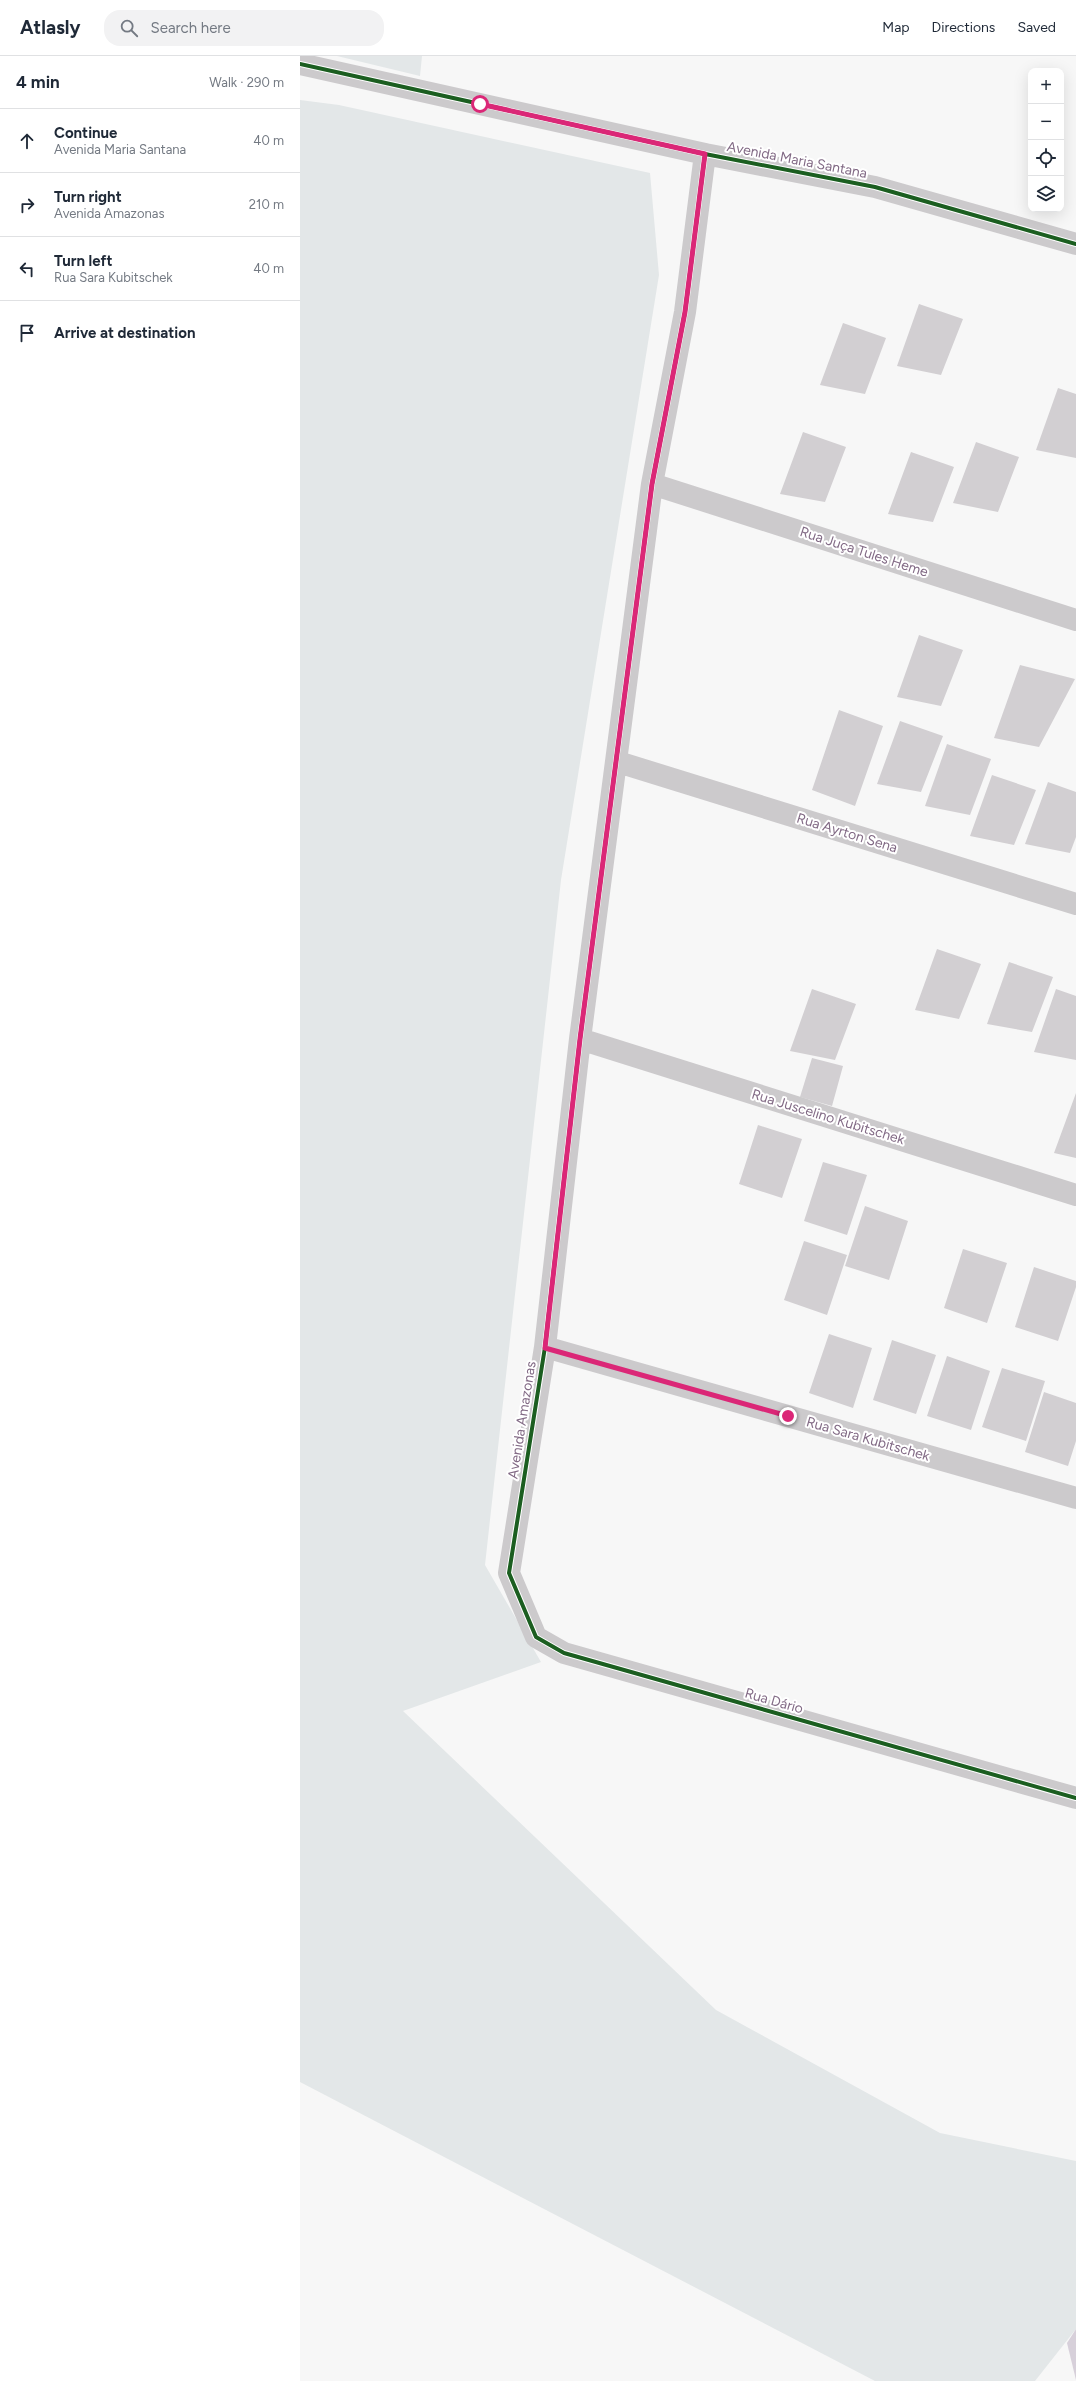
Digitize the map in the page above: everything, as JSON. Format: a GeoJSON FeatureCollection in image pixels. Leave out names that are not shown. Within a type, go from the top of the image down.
{"type":"FeatureCollection","features":[{"type":"Feature","properties":{"kind":"street","name":"Avenida Maria Santana"},"geometry":{"type":"LineString","coordinates":[[300,64],[705,154],[875,187],[1076,244]]}},
{"type":"Feature","properties":{"kind":"street","name":"Avenida Amazonas"},"geometry":{"type":"LineString","coordinates":[[509,1573],[545,1348],[580,1039],[618,762],[652,484],[685,312],[705,154]]}},
{"type":"Feature","properties":{"kind":"street","name":"Rua Juça Tules Heme"},"geometry":{"type":"LineString","coordinates":[[652,484],[1076,620]]}},
{"type":"Feature","properties":{"kind":"street","name":"Rua Ayrton Sena"},"geometry":{"type":"LineString","coordinates":[[618,762],[1076,904]]}},
{"type":"Feature","properties":{"kind":"street","name":"Rua Juscelino Kubitschek"},"geometry":{"type":"LineString","coordinates":[[580,1039],[1076,1195]]}},
{"type":"Feature","properties":{"kind":"street","name":"Rua Sara Kubitschek"},"geometry":{"type":"LineString","coordinates":[[545,1348],[1076,1498]]}},
{"type":"Feature","properties":{"kind":"street","name":"Rua Dário"},"geometry":{"type":"LineString","coordinates":[[509,1573],[536,1637],[564,1652],[1076,1798]]}},
{"type":"Feature","properties":{"kind":"shaded area"},"geometry":{"type":"Polygon","coordinates":[[[337,56],[422,56],[420,76],[337,56]]]}},
{"type":"Feature","properties":{"kind":"shaded area"},"geometry":{"type":"Polygon","coordinates":[[[300,100],[339,105],[650,173],[659,275],[561,880],[485,1565],[541,1662],[403,1711],[716,2010],[940,2133],[1076,2161],[1076,2329],[1035,2381],[875,2381],[300,2082],[300,100]]]}},
{"type":"Feature","properties":{"kind":"shaded area"},"geometry":{"type":"Polygon","coordinates":[[[1076,2329],[1076,2380],[1067,2343],[1076,2329]]]}},
{"type":"Feature","properties":{"kind":"building"},"geometry":{"type":"Polygon","coordinates":[[[919,304],[963,319],[941,375],[897,366],[919,304]]]}},
{"type":"Feature","properties":{"kind":"building"},"geometry":{"type":"Polygon","coordinates":[[[843,323],[886,338],[865,394],[820,385],[843,323]]]}},
{"type":"Feature","properties":{"kind":"building"},"geometry":{"type":"Polygon","coordinates":[[[1058,388],[1076,394],[1076,458],[1036,450],[1058,388]]]}},
{"type":"Feature","properties":{"kind":"building"},"geometry":{"type":"Polygon","coordinates":[[[803,432],[846,447],[825,502],[780,494],[803,432]]]}},
{"type":"Feature","properties":{"kind":"building"},"geometry":{"type":"Polygon","coordinates":[[[976,442],[1019,457],[998,512],[953,503],[976,442]]]}},
{"type":"Feature","properties":{"kind":"building"},"geometry":{"type":"Polygon","coordinates":[[[911,452],[954,467],[933,522],[888,514],[911,452]]]}},
{"type":"Feature","properties":{"kind":"building"},"geometry":{"type":"Polygon","coordinates":[[[919,635],[963,650],[941,706],[897,697],[919,635]]]}},
{"type":"Feature","properties":{"kind":"building"},"geometry":{"type":"Polygon","coordinates":[[[1020,665],[1075,679],[1039,747],[994,738],[1020,665]]]}},
{"type":"Feature","properties":{"kind":"building"},"geometry":{"type":"Polygon","coordinates":[[[839,710],[883,726],[855,806],[812,790],[839,710]]]}},
{"type":"Feature","properties":{"kind":"building"},"geometry":{"type":"Polygon","coordinates":[[[900,721],[943,736],[921,792],[877,784],[900,721]]]}},
{"type":"Feature","properties":{"kind":"building"},"geometry":{"type":"Polygon","coordinates":[[[947,744],[991,759],[970,815],[925,806],[947,744]]]}},
{"type":"Feature","properties":{"kind":"building"},"geometry":{"type":"Polygon","coordinates":[[[992,775],[1036,790],[1014,845],[970,836],[992,775]]]}},
{"type":"Feature","properties":{"kind":"building"},"geometry":{"type":"Polygon","coordinates":[[[1048,782],[1076,792],[1076,837],[1070,853],[1025,844],[1048,782]]]}},
{"type":"Feature","properties":{"kind":"building"},"geometry":{"type":"Polygon","coordinates":[[[937,949],[981,964],[959,1019],[915,1010],[937,949]]]}},
{"type":"Feature","properties":{"kind":"building"},"geometry":{"type":"Polygon","coordinates":[[[1009,962],[1053,977],[1032,1032],[987,1024],[1009,962]]]}},
{"type":"Feature","properties":{"kind":"building"},"geometry":{"type":"Polygon","coordinates":[[[812,989],[856,1004],[835,1060],[790,1051],[812,989]]]}},
{"type":"Feature","properties":{"kind":"building"},"geometry":{"type":"Polygon","coordinates":[[[1056,989],[1076,996],[1076,1060],[1034,1052],[1056,989]]]}},
{"type":"Feature","properties":{"kind":"building"},"geometry":{"type":"Polygon","coordinates":[[[812,1058],[843,1066],[832,1106],[800,1097],[812,1058]]]}},
{"type":"Feature","properties":{"kind":"building"},"geometry":{"type":"Polygon","coordinates":[[[1076,1093],[1076,1158],[1054,1153],[1076,1093]]]}},
{"type":"Feature","properties":{"kind":"building"},"geometry":{"type":"Polygon","coordinates":[[[758,1125],[802,1139],[782,1198],[739,1184],[758,1125]]]}},
{"type":"Feature","properties":{"kind":"building"},"geometry":{"type":"Polygon","coordinates":[[[823,1162],[867,1175],[847,1235],[804,1221],[823,1162]]]}},
{"type":"Feature","properties":{"kind":"building"},"geometry":{"type":"Polygon","coordinates":[[[865,1206],[908,1221],[889,1280],[845,1266],[865,1206]]]}},
{"type":"Feature","properties":{"kind":"building"},"geometry":{"type":"Polygon","coordinates":[[[804,1241],[847,1255],[827,1315],[784,1300],[804,1241]]]}},
{"type":"Feature","properties":{"kind":"building"},"geometry":{"type":"Polygon","coordinates":[[[963,1249],[1007,1263],[987,1323],[944,1308],[963,1249]]]}},
{"type":"Feature","properties":{"kind":"building"},"geometry":{"type":"Polygon","coordinates":[[[1034,1267],[1076,1281],[1076,1287],[1058,1341],[1015,1327],[1034,1267]]]}},
{"type":"Feature","properties":{"kind":"building"},"geometry":{"type":"Polygon","coordinates":[[[829,1334],[872,1348],[853,1408],[809,1393],[829,1334]]]}},
{"type":"Feature","properties":{"kind":"building"},"geometry":{"type":"Polygon","coordinates":[[[892,1340],[936,1355],[916,1414],[873,1400],[892,1340]]]}},
{"type":"Feature","properties":{"kind":"building"},"geometry":{"type":"Polygon","coordinates":[[[947,1356],[990,1371],[971,1430],[927,1416],[947,1356]]]}},
{"type":"Feature","properties":{"kind":"building"},"geometry":{"type":"Polygon","coordinates":[[[1002,1368],[1045,1381],[1026,1441],[982,1427],[1002,1368]]]}},
{"type":"Feature","properties":{"kind":"building"},"geometry":{"type":"Polygon","coordinates":[[[1044,1392],[1076,1403],[1076,1441],[1068,1466],[1025,1452],[1044,1392]]]}},
{"type":"Feature","properties":{"kind":"cycle path"},"geometry":{"type":"LineString","coordinates":[[300,64],[705,154],[875,187],[1076,244]]}},
{"type":"Feature","properties":{"kind":"cycle path"},"geometry":{"type":"LineString","coordinates":[[705,154],[685,312],[652,484],[580,1039],[545,1347],[509,1573],[536,1637],[564,1653],[1076,1798]]}},
{"type":"Feature","properties":{"kind":"route"},"geometry":{"type":"LineString","coordinates":[[480,104],[705,154],[685,312],[652,484],[618,762],[580,1039],[545,1348],[788,1416]]}}]}
